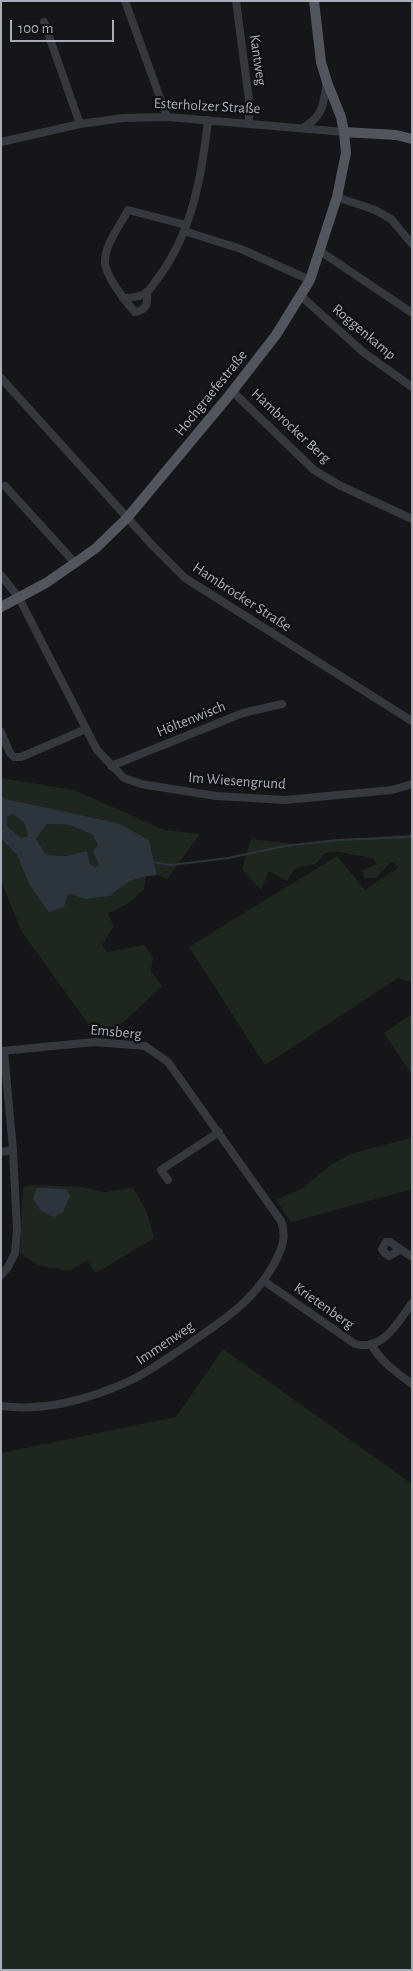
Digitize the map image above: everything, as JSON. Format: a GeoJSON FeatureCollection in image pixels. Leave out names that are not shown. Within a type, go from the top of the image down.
{"type":"FeatureCollection","features":[{"type":"Feature","properties":{"kind":"main road","name":"Hochgraefestraße"},"geometry":{"type":"LineString","coordinates":[[1,607],[75,563],[96,548],[127,518],[233,392],[276,335],[310,280],[337,197],[346,153],[339,111],[327,82],[319,48],[314,1]]}},
{"type":"Feature","properties":{"kind":"main road","name":"Esterholzer Straße"},"geometry":{"type":"LineString","coordinates":[[344,132],[396,135],[412,139]]}},
{"type":"Feature","properties":{"kind":"street"},"geometry":{"type":"LineString","coordinates":[[125,1],[167,117]]}},
{"type":"Feature","properties":{"kind":"street","name":"Kantweg"},"geometry":{"type":"LineString","coordinates":[[236,1],[249,100],[249,123]]}},
{"type":"Feature","properties":{"kind":"street"},"geometry":{"type":"LineString","coordinates":[[44,22],[80,124]]}},
{"type":"Feature","properties":{"kind":"street"},"geometry":{"type":"LineString","coordinates":[[303,128],[314,121],[320,112],[327,82]]}},
{"type":"Feature","properties":{"kind":"street","name":"Esterholzer Straße"},"geometry":{"type":"LineString","coordinates":[[1,142],[80,124],[123,118],[167,117],[344,132]]}},
{"type":"Feature","properties":{"kind":"street"},"geometry":{"type":"LineString","coordinates":[[123,298],[147,292],[166,267],[185,228],[201,170],[208,120]]}},
{"type":"Feature","properties":{"kind":"street"},"geometry":{"type":"LineString","coordinates":[[337,197],[375,210],[391,219],[412,244]]}},
{"type":"Feature","properties":{"kind":"street"},"geometry":{"type":"LineString","coordinates":[[147,292],[148,300],[146,307],[142,311],[135,312],[123,298],[109,276],[105,264],[108,249],[128,210],[185,228],[241,249],[310,280]]}},
{"type":"Feature","properties":{"kind":"street"},"geometry":{"type":"LineString","coordinates":[[320,252],[412,313]]}},
{"type":"Feature","properties":{"kind":"street","name":"Roggenkamp"},"geometry":{"type":"LineString","coordinates":[[301,296],[363,352],[412,386]]}},
{"type":"Feature","properties":{"kind":"street","name":"Hambrocker Straße"},"geometry":{"type":"LineString","coordinates":[[1,378],[127,518],[185,578],[412,721]]}},
{"type":"Feature","properties":{"kind":"street","name":"Hambrocker Berg"},"geometry":{"type":"LineString","coordinates":[[233,392],[314,470],[340,485],[412,520]]}},
{"type":"Feature","properties":{"kind":"street"},"geometry":{"type":"LineString","coordinates":[[5,486],[75,563]]}},
{"type":"Feature","properties":{"kind":"street","name":"Im Wiesengrund"},"geometry":{"type":"LineString","coordinates":[[1,575],[19,598],[97,750],[124,778],[141,784],[216,796],[285,800],[392,790],[412,784]]}},
{"type":"Feature","properties":{"kind":"street","name":"Höltenwisch"},"geometry":{"type":"LineString","coordinates":[[111,766],[243,713],[282,704]]}},
{"type":"Feature","properties":{"kind":"street"},"geometry":{"type":"LineString","coordinates":[[1,732],[10,753],[14,757],[21,757],[86,729]]}},
{"type":"Feature","properties":{"kind":"street","name":"Emsberg"},"geometry":{"type":"LineString","coordinates":[[2,1051],[95,1042],[145,1046],[168,1062],[281,1221]]}},
{"type":"Feature","properties":{"kind":"street"},"geometry":{"type":"LineString","coordinates":[[1,1275],[12,1260],[16,1243],[12,1150],[2,1051]]}},
{"type":"Feature","properties":{"kind":"street"},"geometry":{"type":"LineString","coordinates":[[168,1180],[161,1170],[219,1132]]}},
{"type":"Feature","properties":{"kind":"street"},"geometry":{"type":"LineString","coordinates":[[1,1152],[12,1150]]}},
{"type":"Feature","properties":{"kind":"street","name":"Immenweg"},"geometry":{"type":"LineString","coordinates":[[1,1406],[19,1408],[47,1406],[92,1396],[126,1383],[155,1367],[234,1313],[252,1296],[264,1281],[279,1255],[284,1239],[281,1221]]}},
{"type":"Feature","properties":{"kind":"street"},"geometry":{"type":"LineString","coordinates":[[400,1250],[412,1257]]}},
{"type":"Feature","properties":{"kind":"street","name":"Krietenberg"},"geometry":{"type":"LineString","coordinates":[[264,1281],[355,1344],[363,1346],[371,1344]]}},
{"type":"Feature","properties":{"kind":"street"},"geometry":{"type":"LineString","coordinates":[[412,1303],[392,1331],[380,1341],[371,1344],[378,1356],[412,1386]]}},
{"type":"Feature","properties":{"kind":"shaded area"},"geometry":{"type":"Polygon","coordinates":[[[1,778],[74,790],[164,830],[200,834],[167,879],[157,875],[149,840],[118,823],[4,799],[1,795],[1,778]]]}},
{"type":"Feature","properties":{"kind":"shaded area"},"geometry":{"type":"Polygon","coordinates":[[[1,795],[5,799],[118,823],[149,840],[157,875],[132,881],[121,887],[111,896],[84,899],[71,894],[67,896],[64,907],[49,912],[29,884],[17,855],[1,839],[1,795]],[[13,814],[7,817],[7,826],[21,838],[28,836],[24,823],[13,814]],[[47,824],[36,839],[46,855],[66,856],[87,851],[90,864],[95,867],[99,865],[93,851],[98,845],[93,835],[70,825],[47,824]]]}},
{"type":"Feature","properties":{"kind":"shaded area"},"geometry":{"type":"Polygon","coordinates":[[[13,814],[24,823],[28,836],[21,838],[7,826],[7,817],[13,814]]]}},
{"type":"Feature","properties":{"kind":"shaded area"},"geometry":{"type":"Polygon","coordinates":[[[47,824],[70,825],[94,835],[98,846],[93,851],[99,865],[95,867],[90,864],[87,851],[66,856],[46,855],[36,839],[47,824]]]}},
{"type":"Feature","properties":{"kind":"shaded area"},"geometry":{"type":"Polygon","coordinates":[[[412,834],[412,982],[398,978],[265,1065],[189,947],[337,856],[365,890],[399,867],[391,862],[376,878],[364,878],[362,870],[376,864],[373,858],[338,852],[325,853],[316,864],[295,868],[287,881],[269,871],[261,890],[242,869],[251,839],[295,844],[412,834]]]}},
{"type":"Feature","properties":{"kind":"shaded area"},"geometry":{"type":"Polygon","coordinates":[[[1,839],[17,855],[29,884],[67,896],[72,894],[84,899],[111,896],[127,883],[136,878],[146,876],[144,889],[130,902],[108,914],[114,926],[102,945],[107,952],[144,945],[153,957],[151,971],[162,986],[110,1035],[94,1032],[22,932],[1,881],[1,839]]]}},
{"type":"Feature","properties":{"kind":"shaded area"},"geometry":{"type":"Polygon","coordinates":[[[412,1014],[412,1075],[384,1033],[412,1014]]]}},
{"type":"Feature","properties":{"kind":"shaded area"},"geometry":{"type":"Polygon","coordinates":[[[412,1138],[412,1189],[291,1222],[276,1200],[303,1188],[329,1166],[350,1154],[412,1138]]]}},
{"type":"Feature","properties":{"kind":"shaded area"},"geometry":{"type":"Polygon","coordinates":[[[34,1185],[83,1187],[104,1192],[133,1188],[146,1210],[154,1238],[96,1273],[87,1261],[69,1271],[38,1265],[20,1253],[23,1187],[34,1185]]]}},
{"type":"Feature","properties":{"kind":"shaded area"},"geometry":{"type":"Polygon","coordinates":[[[37,1188],[66,1189],[70,1196],[63,1212],[54,1217],[41,1211],[33,1199],[37,1188]]]}},
{"type":"Feature","properties":{"kind":"shaded area"},"geometry":{"type":"Polygon","coordinates":[[[223,1349],[412,1484],[412,1970],[1,1970],[1,1453],[176,1417],[223,1349]]]}},
{"type":"Feature","properties":{"kind":"waterway"},"geometry":{"type":"LineString","coordinates":[[152,862],[171,865],[228,858],[285,846],[337,840],[409,837],[412,835]]}}]}
